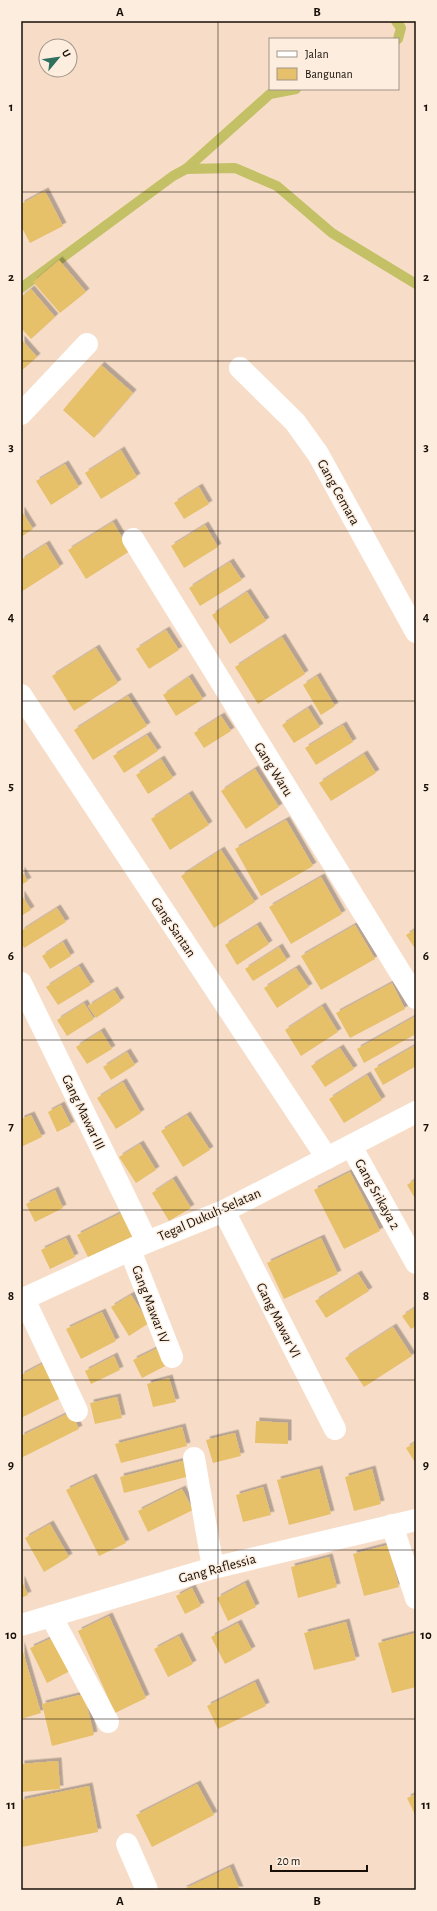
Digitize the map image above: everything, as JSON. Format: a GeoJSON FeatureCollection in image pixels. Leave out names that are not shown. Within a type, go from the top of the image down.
{"type":"FeatureCollection","features":[{"type":"Feature","properties":{"kind":"street"},"geometry":{"type":"LineString","coordinates":[[21,414],[87,344]]}},
{"type":"Feature","properties":{"kind":"street","name":"Gang Cemara"},"geometry":{"type":"LineString","coordinates":[[240,368],[295,422],[318,454],[416,632]]}},
{"type":"Feature","properties":{"kind":"street","name":"Gang Waru"},"geometry":{"type":"LineString","coordinates":[[133,540],[416,998]]}},
{"type":"Feature","properties":{"kind":"street","name":"Gang Santan"},"geometry":{"type":"LineString","coordinates":[[21,695],[327,1158]]}},
{"type":"Feature","properties":{"kind":"street","name":"Gang Mawar III"},"geometry":{"type":"LineString","coordinates":[[21,983],[138,1246]]}},
{"type":"Feature","properties":{"kind":"street","name":"Tegal Dukuh Selatan"},"geometry":{"type":"LineString","coordinates":[[22,1300],[138,1246],[224,1211],[416,1112]]}},
{"type":"Feature","properties":{"kind":"street","name":"Gang Srikaya 2"},"geometry":{"type":"LineString","coordinates":[[351,1146],[416,1264]]}},
{"type":"Feature","properties":{"kind":"street","name":"Gang Mawar VI"},"geometry":{"type":"LineString","coordinates":[[224,1211],[335,1429]]}},
{"type":"Feature","properties":{"kind":"street","name":"Gang Mawar IV"},"geometry":{"type":"LineString","coordinates":[[138,1246],[172,1357]]}},
{"type":"Feature","properties":{"kind":"street"},"geometry":{"type":"LineString","coordinates":[[22,1300],[77,1411]]}},
{"type":"Feature","properties":{"kind":"street"},"geometry":{"type":"LineString","coordinates":[[194,1458],[213,1568]]}},
{"type":"Feature","properties":{"kind":"street","name":"Gang Raflessia"},"geometry":{"type":"LineString","coordinates":[[21,1625],[213,1568],[416,1520]]}},
{"type":"Feature","properties":{"kind":"street"},"geometry":{"type":"LineString","coordinates":[[392,1525],[416,1598]]}},
{"type":"Feature","properties":{"kind":"street"},"geometry":{"type":"LineString","coordinates":[[51,1616],[108,1722]]}},
{"type":"Feature","properties":{"kind":"street"},"geometry":{"type":"LineString","coordinates":[[127,1844],[147,1890]]}},
{"type":"Feature","properties":{"kind":"building"},"geometry":{"type":"Polygon","coordinates":[[[45,191],[63,226],[30,243],[21,226],[21,204],[45,191]]]}},
{"type":"Feature","properties":{"kind":"building"},"geometry":{"type":"Polygon","coordinates":[[[59,260],[86,292],[60,313],[33,282],[59,260]]]}},
{"type":"Feature","properties":{"kind":"building"},"geometry":{"type":"Polygon","coordinates":[[[31,289],[55,317],[31,339],[21,328],[21,297],[31,289]]]}},
{"type":"Feature","properties":{"kind":"building"},"geometry":{"type":"Polygon","coordinates":[[[21,339],[37,357],[21,371],[21,339]]]}},
{"type":"Feature","properties":{"kind":"building"},"geometry":{"type":"Polygon","coordinates":[[[101,365],[133,393],[94,438],[63,410],[101,365]]]}},
{"type":"Feature","properties":{"kind":"building"},"geometry":{"type":"Polygon","coordinates":[[[121,450],[137,477],[101,499],[85,473],[121,450]]]}},
{"type":"Feature","properties":{"kind":"building"},"geometry":{"type":"Polygon","coordinates":[[[65,464],[79,487],[51,505],[36,481],[65,464]]]}},
{"type":"Feature","properties":{"kind":"building"},"geometry":{"type":"Polygon","coordinates":[[[199,487],[209,504],[184,519],[174,503],[199,487]]]}},
{"type":"Feature","properties":{"kind":"building"},"geometry":{"type":"Polygon","coordinates":[[[21,510],[33,529],[21,537],[21,510]]]}},
{"type":"Feature","properties":{"kind":"building"},"geometry":{"type":"Polygon","coordinates":[[[113,522],[130,551],[86,579],[68,550],[113,522]]]}},
{"type":"Feature","properties":{"kind":"building"},"geometry":{"type":"Polygon","coordinates":[[[205,525],[218,547],[184,568],[171,546],[205,525]]]}},
{"type":"Feature","properties":{"kind":"building"},"geometry":{"type":"Polygon","coordinates":[[[46,544],[60,567],[21,592],[21,560],[46,544]]]}},
{"type":"Feature","properties":{"kind":"building"},"geometry":{"type":"Polygon","coordinates":[[[230,562],[242,580],[200,606],[189,588],[230,562]]]}},
{"type":"Feature","properties":{"kind":"building"},"geometry":{"type":"Polygon","coordinates":[[[247,592],[266,621],[230,644],[212,615],[247,592]]]}},
{"type":"Feature","properties":{"kind":"building"},"geometry":{"type":"Polygon","coordinates":[[[166,630],[179,650],[149,669],[136,649],[166,630]]]}},
{"type":"Feature","properties":{"kind":"building"},"geometry":{"type":"Polygon","coordinates":[[[282,637],[305,674],[258,704],[235,667],[282,637]]]}},
{"type":"Feature","properties":{"kind":"building"},"geometry":{"type":"Polygon","coordinates":[[[96,648],[118,683],[74,711],[52,676],[96,648]]]}},
{"type":"Feature","properties":{"kind":"building"},"geometry":{"type":"Polygon","coordinates":[[[317,676],[335,706],[321,715],[303,685],[317,676]]]}},
{"type":"Feature","properties":{"kind":"building"},"geometry":{"type":"Polygon","coordinates":[[[189,677],[203,699],[176,716],[163,695],[189,677]]]}},
{"type":"Feature","properties":{"kind":"building"},"geometry":{"type":"Polygon","coordinates":[[[128,696],[147,726],[93,760],[74,730],[128,696]]]}},
{"type":"Feature","properties":{"kind":"building"},"geometry":{"type":"Polygon","coordinates":[[[308,708],[320,727],[294,743],[282,725],[308,708]]]}},
{"type":"Feature","properties":{"kind":"building"},"geometry":{"type":"Polygon","coordinates":[[[221,716],[231,731],[204,748],[194,733],[221,716]]]}},
{"type":"Feature","properties":{"kind":"building"},"geometry":{"type":"Polygon","coordinates":[[[343,725],[353,742],[316,765],[305,748],[343,725]]]}},
{"type":"Feature","properties":{"kind":"building"},"geometry":{"type":"Polygon","coordinates":[[[147,735],[158,751],[124,773],[113,756],[147,735]]]}},
{"type":"Feature","properties":{"kind":"building"},"geometry":{"type":"Polygon","coordinates":[[[364,754],[376,773],[331,801],[319,783],[364,754]]]}},
{"type":"Feature","properties":{"kind":"building"},"geometry":{"type":"Polygon","coordinates":[[[161,759],[173,778],[148,794],[136,775],[161,759]]]}},
{"type":"Feature","properties":{"kind":"building"},"geometry":{"type":"Polygon","coordinates":[[[255,769],[279,807],[246,829],[221,791],[255,769]]]}},
{"type":"Feature","properties":{"kind":"building"},"geometry":{"type":"Polygon","coordinates":[[[189,794],[209,825],[170,850],[151,819],[189,794]]]}},
{"type":"Feature","properties":{"kind":"building"},"geometry":{"type":"Polygon","coordinates":[[[286,820],[313,866],[261,896],[235,849],[286,820]]]}},
{"type":"Feature","properties":{"kind":"building"},"geometry":{"type":"Polygon","coordinates":[[[221,850],[255,902],[214,928],[181,876],[221,850]]]}},
{"type":"Feature","properties":{"kind":"building"},"geometry":{"type":"Polygon","coordinates":[[[21,870],[28,881],[21,885],[21,870]]]}},
{"type":"Feature","properties":{"kind":"building"},"geometry":{"type":"Polygon","coordinates":[[[321,877],[342,914],[291,944],[269,907],[321,877]]]}},
{"type":"Feature","properties":{"kind":"building"},"geometry":{"type":"Polygon","coordinates":[[[21,894],[31,910],[21,916],[21,894]]]}},
{"type":"Feature","properties":{"kind":"building"},"geometry":{"type":"Polygon","coordinates":[[[57,908],[66,922],[24,948],[21,943],[21,931],[57,908]]]}},
{"type":"Feature","properties":{"kind":"building"},"geometry":{"type":"Polygon","coordinates":[[[257,925],[269,944],[237,965],[225,945],[257,925]]]}},
{"type":"Feature","properties":{"kind":"building"},"geometry":{"type":"Polygon","coordinates":[[[355,925],[375,959],[321,990],[301,956],[355,925]]]}},
{"type":"Feature","properties":{"kind":"building"},"geometry":{"type":"Polygon","coordinates":[[[416,929],[416,950],[406,935],[416,929]]]}},
{"type":"Feature","properties":{"kind":"building"},"geometry":{"type":"Polygon","coordinates":[[[63,942],[71,956],[50,969],[42,956],[63,942]]]}},
{"type":"Feature","properties":{"kind":"building"},"geometry":{"type":"Polygon","coordinates":[[[279,947],[287,960],[253,981],[245,969],[279,947]]]}},
{"type":"Feature","properties":{"kind":"building"},"geometry":{"type":"Polygon","coordinates":[[[79,966],[91,985],[58,1005],[46,987],[79,966]]]}},
{"type":"Feature","properties":{"kind":"building"},"geometry":{"type":"Polygon","coordinates":[[[296,968],[309,987],[277,1008],[264,988],[296,968]]]}},
{"type":"Feature","properties":{"kind":"building"},"geometry":{"type":"Polygon","coordinates":[[[392,983],[405,1009],[350,1038],[336,1013],[392,983]]]}},
{"type":"Feature","properties":{"kind":"building"},"geometry":{"type":"Polygon","coordinates":[[[114,990],[121,1001],[96,1018],[88,1006],[114,990]]]}},
{"type":"Feature","properties":{"kind":"building"},"geometry":{"type":"Polygon","coordinates":[[[84,1003],[94,1019],[67,1036],[57,1020],[84,1003]]]}},
{"type":"Feature","properties":{"kind":"building"},"geometry":{"type":"Polygon","coordinates":[[[322,1006],[338,1032],[301,1056],[285,1030],[322,1006]]]}},
{"type":"Feature","properties":{"kind":"building"},"geometry":{"type":"Polygon","coordinates":[[[416,1016],[416,1034],[364,1063],[357,1049],[416,1016]]]}},
{"type":"Feature","properties":{"kind":"building"},"geometry":{"type":"Polygon","coordinates":[[[101,1031],[112,1049],[87,1064],[76,1047],[101,1031]]]}},
{"type":"Feature","properties":{"kind":"building"},"geometry":{"type":"Polygon","coordinates":[[[416,1045],[416,1066],[383,1085],[374,1069],[416,1045]]]}},
{"type":"Feature","properties":{"kind":"building"},"geometry":{"type":"Polygon","coordinates":[[[340,1048],[354,1069],[325,1087],[311,1066],[340,1048]]]}},
{"type":"Feature","properties":{"kind":"building"},"geometry":{"type":"Polygon","coordinates":[[[127,1052],[135,1065],[111,1080],[103,1067],[127,1052]]]}},
{"type":"Feature","properties":{"kind":"building"},"geometry":{"type":"Polygon","coordinates":[[[367,1075],[382,1100],[344,1123],[329,1099],[367,1075]]]}},
{"type":"Feature","properties":{"kind":"building"},"geometry":{"type":"Polygon","coordinates":[[[123,1082],[141,1113],[116,1129],[97,1098],[123,1082]]]}},
{"type":"Feature","properties":{"kind":"building"},"geometry":{"type":"Polygon","coordinates":[[[61,1105],[71,1125],[57,1132],[48,1112],[61,1105]]]}},
{"type":"Feature","properties":{"kind":"building"},"geometry":{"type":"Polygon","coordinates":[[[31,1115],[42,1137],[23,1146],[21,1141],[21,1119],[31,1115]]]}},
{"type":"Feature","properties":{"kind":"building"},"geometry":{"type":"Polygon","coordinates":[[[187,1115],[210,1150],[183,1167],[161,1131],[187,1115]]]}},
{"type":"Feature","properties":{"kind":"building"},"geometry":{"type":"Polygon","coordinates":[[[140,1144],[156,1170],[136,1183],[119,1157],[140,1144]]]}},
{"type":"Feature","properties":{"kind":"building"},"geometry":{"type":"Polygon","coordinates":[[[350,1172],[380,1231],[344,1249],[314,1190],[350,1172]]]}},
{"type":"Feature","properties":{"kind":"building"},"geometry":{"type":"Polygon","coordinates":[[[173,1179],[191,1208],[169,1221],[152,1193],[173,1179]]]}},
{"type":"Feature","properties":{"kind":"building"},"geometry":{"type":"Polygon","coordinates":[[[416,1179],[416,1200],[407,1185],[416,1179]]]}},
{"type":"Feature","properties":{"kind":"building"},"geometry":{"type":"Polygon","coordinates":[[[55,1190],[63,1208],[35,1222],[26,1204],[55,1190]]]}},
{"type":"Feature","properties":{"kind":"building"},"geometry":{"type":"Polygon","coordinates":[[[121,1213],[133,1237],[89,1259],[77,1235],[121,1213]]]}},
{"type":"Feature","properties":{"kind":"building"},"geometry":{"type":"Polygon","coordinates":[[[66,1238],[75,1257],[50,1269],[41,1250],[66,1238]]]}},
{"type":"Feature","properties":{"kind":"building"},"geometry":{"type":"Polygon","coordinates":[[[321,1238],[338,1274],[284,1299],[267,1263],[321,1238]]]}},
{"type":"Feature","properties":{"kind":"building"},"geometry":{"type":"Polygon","coordinates":[[[358,1274],[369,1291],[326,1318],[315,1301],[358,1274]]]}},
{"type":"Feature","properties":{"kind":"building"},"geometry":{"type":"Polygon","coordinates":[[[131,1295],[149,1323],[129,1336],[111,1307],[131,1295]]]}},
{"type":"Feature","properties":{"kind":"building"},"geometry":{"type":"Polygon","coordinates":[[[416,1307],[416,1326],[411,1329],[402,1316],[416,1307]]]}},
{"type":"Feature","properties":{"kind":"building"},"geometry":{"type":"Polygon","coordinates":[[[102,1312],[116,1341],[81,1359],[66,1329],[102,1312]]]}},
{"type":"Feature","properties":{"kind":"building"},"geometry":{"type":"Polygon","coordinates":[[[393,1327],[412,1356],[364,1387],[345,1358],[393,1327]]]}},
{"type":"Feature","properties":{"kind":"building"},"geometry":{"type":"Polygon","coordinates":[[[162,1346],[171,1363],[142,1378],[133,1360],[162,1346]]]}},
{"type":"Feature","properties":{"kind":"building"},"geometry":{"type":"Polygon","coordinates":[[[114,1356],[120,1370],[91,1384],[85,1371],[114,1356]]]}},
{"type":"Feature","properties":{"kind":"building"},"geometry":{"type":"Polygon","coordinates":[[[48,1361],[65,1396],[21,1418],[21,1375],[48,1361]]]}},
{"type":"Feature","properties":{"kind":"building"},"geometry":{"type":"Polygon","coordinates":[[[169,1378],[176,1402],[153,1407],[147,1384],[169,1378]]]}},
{"type":"Feature","properties":{"kind":"building"},"geometry":{"type":"Polygon","coordinates":[[[117,1397],[122,1418],[95,1424],[90,1403],[117,1397]]]}},
{"type":"Feature","properties":{"kind":"building"},"geometry":{"type":"Polygon","coordinates":[[[71,1412],[79,1429],[21,1458],[21,1436],[71,1412]]]}},
{"type":"Feature","properties":{"kind":"building"},"geometry":{"type":"Polygon","coordinates":[[[256,1421],[288,1423],[288,1444],[255,1443],[256,1421]]]}},
{"type":"Feature","properties":{"kind":"building"},"geometry":{"type":"Polygon","coordinates":[[[182,1427],[187,1446],[121,1463],[115,1444],[182,1427]]]}},
{"type":"Feature","properties":{"kind":"building"},"geometry":{"type":"Polygon","coordinates":[[[235,1433],[241,1456],[213,1463],[206,1440],[235,1433]]]}},
{"type":"Feature","properties":{"kind":"building"},"geometry":{"type":"Polygon","coordinates":[[[416,1442],[416,1464],[406,1448],[416,1442]]]}},
{"type":"Feature","properties":{"kind":"building"},"geometry":{"type":"Polygon","coordinates":[[[190,1459],[194,1475],[124,1493],[120,1477],[190,1459]]]}},
{"type":"Feature","properties":{"kind":"building"},"geometry":{"type":"Polygon","coordinates":[[[319,1469],[331,1514],[289,1525],[277,1480],[319,1469]]]}},
{"type":"Feature","properties":{"kind":"building"},"geometry":{"type":"Polygon","coordinates":[[[372,1469],[381,1504],[354,1511],[345,1477],[372,1469]]]}},
{"type":"Feature","properties":{"kind":"building"},"geometry":{"type":"Polygon","coordinates":[[[93,1477],[126,1543],[99,1556],[66,1490],[93,1477]]]}},
{"type":"Feature","properties":{"kind":"building"},"geometry":{"type":"Polygon","coordinates":[[[263,1487],[271,1515],[243,1522],[236,1495],[263,1487]]]}},
{"type":"Feature","properties":{"kind":"building"},"geometry":{"type":"Polygon","coordinates":[[[182,1489],[193,1510],[148,1532],[138,1511],[182,1489]]]}},
{"type":"Feature","properties":{"kind":"building"},"geometry":{"type":"Polygon","coordinates":[[[50,1524],[69,1557],[44,1572],[25,1538],[50,1524]]]}},
{"type":"Feature","properties":{"kind":"building"},"geometry":{"type":"Polygon","coordinates":[[[388,1545],[399,1587],[364,1596],[353,1554],[388,1545]]]}},
{"type":"Feature","properties":{"kind":"building"},"geometry":{"type":"Polygon","coordinates":[[[329,1557],[337,1587],[298,1598],[291,1567],[329,1557]]]}},
{"type":"Feature","properties":{"kind":"building"},"geometry":{"type":"Polygon","coordinates":[[[21,1579],[28,1595],[21,1598],[21,1579]]]}},
{"type":"Feature","properties":{"kind":"building"},"geometry":{"type":"Polygon","coordinates":[[[245,1583],[256,1607],[228,1621],[217,1598],[245,1583]]]}},
{"type":"Feature","properties":{"kind":"building"},"geometry":{"type":"Polygon","coordinates":[[[192,1588],[201,1606],[185,1614],[176,1596],[192,1588]]]}},
{"type":"Feature","properties":{"kind":"building"},"geometry":{"type":"Polygon","coordinates":[[[109,1616],[146,1698],[115,1713],[78,1631],[109,1616]]]}},
{"type":"Feature","properties":{"kind":"building"},"geometry":{"type":"Polygon","coordinates":[[[346,1622],[356,1660],[314,1670],[304,1633],[346,1622]]]}},
{"type":"Feature","properties":{"kind":"building"},"geometry":{"type":"Polygon","coordinates":[[[238,1623],[252,1650],[225,1664],[211,1637],[238,1623]]]}},
{"type":"Feature","properties":{"kind":"building"},"geometry":{"type":"Polygon","coordinates":[[[416,1633],[416,1687],[392,1693],[378,1643],[416,1633]]]}},
{"type":"Feature","properties":{"kind":"building"},"geometry":{"type":"Polygon","coordinates":[[[179,1636],[193,1664],[168,1677],[154,1649],[179,1636]]]}},
{"type":"Feature","properties":{"kind":"building"},"geometry":{"type":"Polygon","coordinates":[[[54,1637],[70,1671],[47,1683],[30,1648],[54,1637]]]}},
{"type":"Feature","properties":{"kind":"building"},"geometry":{"type":"Polygon","coordinates":[[[21,1645],[41,1713],[21,1719],[21,1645]]]}},
{"type":"Feature","properties":{"kind":"building"},"geometry":{"type":"Polygon","coordinates":[[[255,1682],[266,1706],[218,1729],[207,1706],[255,1682]]]}},
{"type":"Feature","properties":{"kind":"building"},"geometry":{"type":"Polygon","coordinates":[[[84,1694],[94,1735],[52,1746],[42,1704],[84,1694]]]}},
{"type":"Feature","properties":{"kind":"building"},"geometry":{"type":"Polygon","coordinates":[[[58,1761],[60,1789],[21,1792],[21,1764],[58,1761]]]}},
{"type":"Feature","properties":{"kind":"building"},"geometry":{"type":"Polygon","coordinates":[[[197,1784],[214,1815],[152,1847],[136,1815],[197,1784]]]}},
{"type":"Feature","properties":{"kind":"building"},"geometry":{"type":"Polygon","coordinates":[[[89,1786],[98,1832],[22,1847],[21,1800],[89,1786]]]}},
{"type":"Feature","properties":{"kind":"building"},"geometry":{"type":"Polygon","coordinates":[[[416,1794],[416,1817],[407,1798],[416,1794]]]}},
{"type":"Feature","properties":{"kind":"building"},"geometry":{"type":"Polygon","coordinates":[[[230,1867],[240,1890],[182,1890],[230,1867]]]}},
{"type":"Feature","properties":{"kind":"waterway"},"geometry":{"type":"LineString","coordinates":[[396,21],[401,28],[398,38]]}},
{"type":"Feature","properties":{"kind":"waterway"},"geometry":{"type":"LineString","coordinates":[[186,169],[270,94],[291,90]]}},
{"type":"Feature","properties":{"kind":"waterway"},"geometry":{"type":"LineString","coordinates":[[21,288],[173,176],[186,169],[235,168],[277,186],[332,233],[416,284]]}}]}
